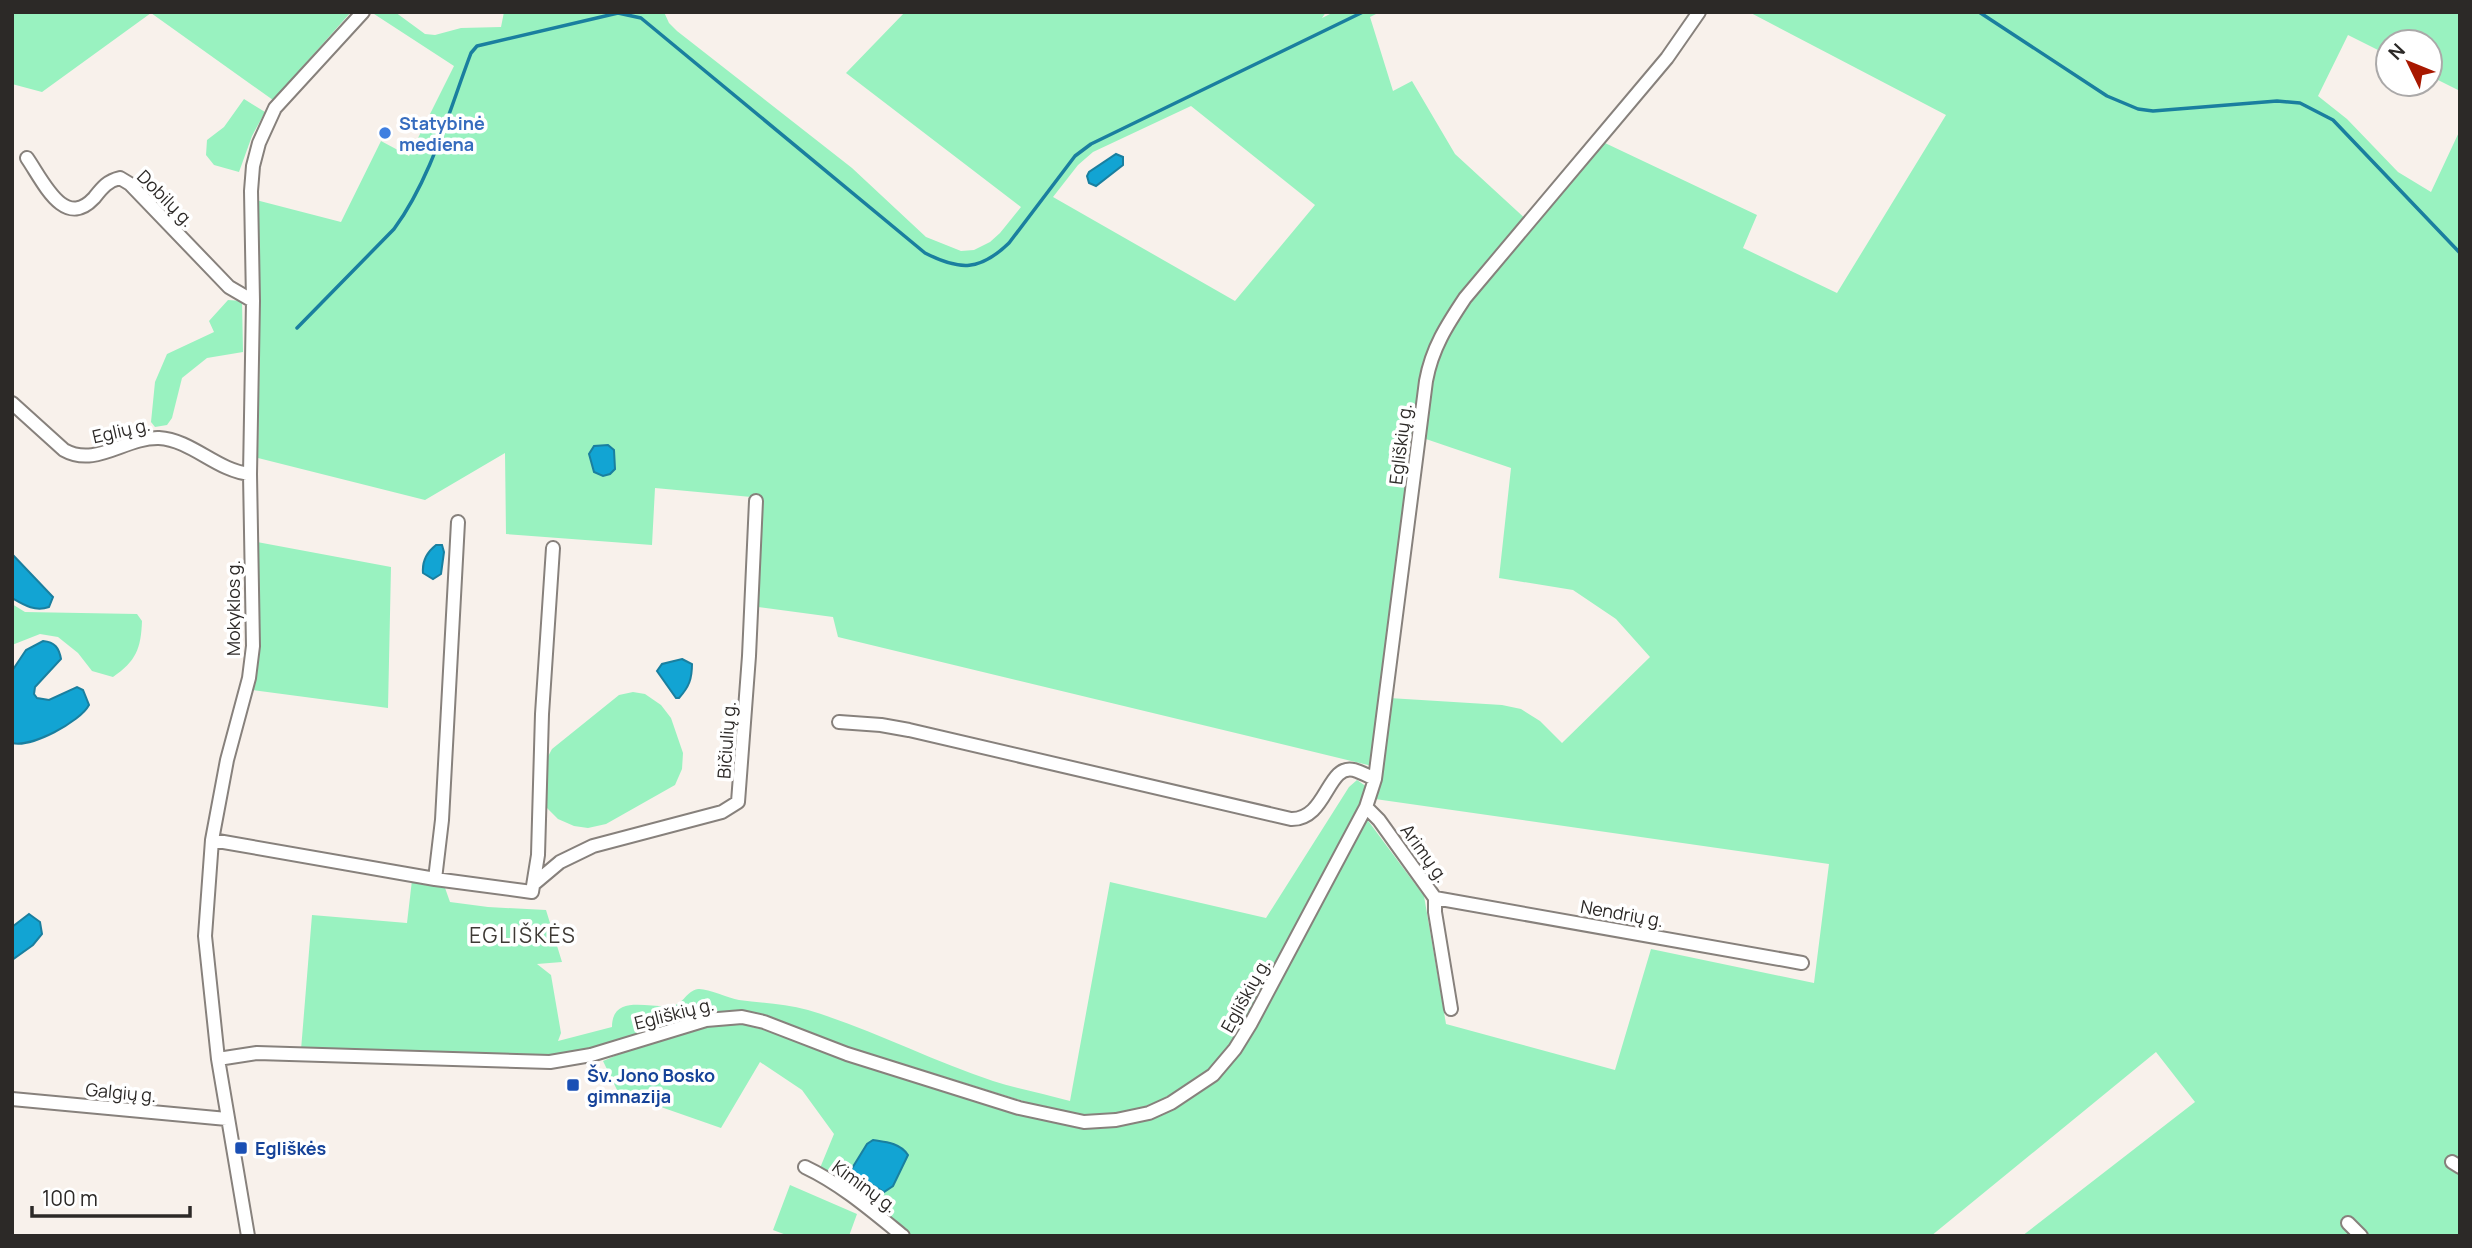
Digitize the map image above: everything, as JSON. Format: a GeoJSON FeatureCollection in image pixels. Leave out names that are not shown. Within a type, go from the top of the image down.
{"type":"FeatureCollection","features":[{"type":"Feature","properties":{"kind":"street","name":"Mokyklos g."},"geometry":{"type":"LineString","coordinates":[[248,1236],[218,1059],[205,936],[212,840],[227,760],[249,678],[253,646],[250,474],[253,166],[258,143],[275,108],[363,12]]}},
{"type":"Feature","properties":{"kind":"street","name":"Egliškių g."},"geometry":{"type":"LineString","coordinates":[[218,1059],[257,1054],[550,1062],[591,1055],[706,1020],[742,1017],[764,1022],[847,1054],[1019,1108],[1084,1122],[1116,1120],[1149,1113],[1171,1103],[1213,1076],[1251,1023],[1366,807],[1375,779],[1426,381],[1431,357],[1442,331],[1465,298],[1650,79],[1699,12]]}},
{"type":"Feature","properties":{"kind":"street","name":"Dobilų g."},"geometry":{"type":"LineString","coordinates":[[27,158],[58,203],[67,209],[78,211],[85,207],[109,181],[120,178],[130,184],[229,287],[253,301]]}},
{"type":"Feature","properties":{"kind":"street","name":"Eglių g."},"geometry":{"type":"LineString","coordinates":[[12,403],[64,450],[74,455],[96,455],[135,441],[161,438],[187,447],[234,471],[250,474]]}},
{"type":"Feature","properties":{"kind":"street","name":"Bičiulių g."},"geometry":{"type":"LineString","coordinates":[[534,888],[559,862],[593,846],[723,812],[738,802],[749,656],[756,501]]}},
{"type":"Feature","properties":{"kind":"street"},"geometry":{"type":"LineString","coordinates":[[435,879],[442,820],[458,522]]}},
{"type":"Feature","properties":{"kind":"street"},"geometry":{"type":"LineString","coordinates":[[212,840],[435,879],[534,888],[538,855],[542,714],[553,548]]}},
{"type":"Feature","properties":{"kind":"street"},"geometry":{"type":"LineString","coordinates":[[839,722],[909,730],[1291,819],[1302,819],[1310,815],[1335,777],[1345,770],[1353,769],[1375,779]]}},
{"type":"Feature","properties":{"kind":"street","name":"Arimų g."},"geometry":{"type":"LineString","coordinates":[[1366,807],[1379,820],[1436,898],[1435,912],[1451,1009]]}},
{"type":"Feature","properties":{"kind":"street","name":"Nendrių g."},"geometry":{"type":"LineString","coordinates":[[1436,898],[1802,963]]}},
{"type":"Feature","properties":{"kind":"street","name":"Galgių g."},"geometry":{"type":"LineString","coordinates":[[12,1099],[227,1119]]}},
{"type":"Feature","properties":{"kind":"street","name":"Kiminų g."},"geometry":{"type":"LineString","coordinates":[[804,1167],[823,1175],[852,1195],[903,1236]]}},
{"type":"Feature","properties":{"kind":"street"},"geometry":{"type":"LineString","coordinates":[[2348,1223],[2361,1236]]}},
{"type":"Feature","properties":{"kind":"green space"},"geometry":{"type":"Polygon","coordinates":[[[12,12],[351,12],[273,100],[151,13],[42,92],[12,84],[12,12]]]}},
{"type":"Feature","properties":{"kind":"green space"},"geometry":{"type":"Polygon","coordinates":[[[371,12],[395,12],[425,34],[435,35],[461,28],[501,27],[504,12],[664,12],[677,31],[852,168],[926,237],[961,251],[974,250],[990,242],[1021,207],[846,73],[905,12],[1326,12],[1322,18],[1334,12],[1380,12],[1370,17],[1393,91],[1412,81],[1455,154],[1528,221],[1455,306],[1432,344],[1423,365],[1378,697],[1372,766],[838,637],[833,617],[758,607],[762,498],[655,488],[652,545],[506,534],[505,453],[425,500],[258,458],[260,337],[256,200],[341,222],[381,141],[409,156],[454,66],[371,12]],[[1191,106],[1093,152],[1078,165],[1053,197],[1235,301],[1315,205],[1191,106]]]}},
{"type":"Feature","properties":{"kind":"green space"},"geometry":{"type":"Polygon","coordinates":[[[1749,12],[2460,12],[2460,91],[2444,83],[2444,28],[2374,28],[2374,48],[2348,35],[2318,96],[2347,119],[2398,172],[2431,192],[2460,130],[2460,1236],[2022,1236],[2195,1102],[2156,1052],[1931,1236],[908,1236],[839,1180],[820,1168],[834,1134],[802,1090],[760,1062],[721,1128],[618,1092],[603,1061],[643,1044],[706,1025],[737,1023],[775,1033],[855,1063],[1079,1127],[1100,1129],[1144,1120],[1220,1075],[1366,818],[1424,896],[1446,1024],[1615,1070],[1651,949],[1814,983],[1829,864],[1375,799],[1383,775],[1389,698],[1502,705],[1521,709],[1540,721],[1562,743],[1650,657],[1616,619],[1573,590],[1499,578],[1511,468],[1423,438],[1437,355],[1454,323],[1605,143],[1757,215],[1743,248],[1837,293],[1946,115],[1749,12]]]}},
{"type":"Feature","properties":{"kind":"green space"},"geometry":{"type":"Polygon","coordinates":[[[244,99],[265,112],[252,136],[239,172],[214,165],[206,155],[207,140],[224,127],[244,99]]]}},
{"type":"Feature","properties":{"kind":"green space"},"geometry":{"type":"Polygon","coordinates":[[[228,300],[242,301],[243,352],[207,358],[182,378],[172,418],[167,425],[155,427],[151,422],[155,382],[167,354],[214,332],[209,321],[228,300]]]}},
{"type":"Feature","properties":{"kind":"green space"},"geometry":{"type":"Polygon","coordinates":[[[257,542],[391,567],[388,708],[253,690],[257,659],[257,542]]]}},
{"type":"Feature","properties":{"kind":"green space"},"geometry":{"type":"Polygon","coordinates":[[[12,604],[25,612],[137,614],[142,621],[136,653],[113,677],[92,671],[78,653],[58,637],[40,634],[12,645],[12,604]]]}},
{"type":"Feature","properties":{"kind":"green space"},"geometry":{"type":"Polygon","coordinates":[[[633,692],[645,694],[661,705],[671,718],[683,753],[682,769],[675,785],[606,824],[588,828],[574,826],[558,819],[547,808],[543,798],[544,764],[552,749],[619,695],[633,692]]]}},
{"type":"Feature","properties":{"kind":"green space"},"geometry":{"type":"Polygon","coordinates":[[[1357,780],[1367,787],[1363,801],[1242,1029],[1214,1067],[1180,1092],[1129,1113],[1095,1118],[1052,1110],[832,1042],[715,1013],[577,1052],[519,1057],[301,1050],[312,915],[407,923],[412,880],[444,885],[450,902],[546,910],[562,962],[537,964],[551,975],[561,1033],[558,1041],[612,1027],[614,1016],[625,1006],[672,1006],[694,990],[702,989],[739,1000],[808,1010],[993,1081],[1070,1101],[1110,882],[1266,918],[1349,787],[1357,780]]]}},
{"type":"Feature","properties":{"kind":"green space"},"geometry":{"type":"Polygon","coordinates":[[[790,1185],[857,1214],[849,1236],[789,1236],[773,1230],[790,1185]]]}},
{"type":"Feature","properties":{"kind":"water"},"geometry":{"type":"Polygon","coordinates":[[[1116,154],[1123,157],[1123,165],[1096,186],[1089,183],[1089,172],[1116,154]]]}},
{"type":"Feature","properties":{"kind":"water"},"geometry":{"type":"Polygon","coordinates":[[[608,445],[614,450],[615,469],[603,476],[594,472],[589,454],[594,446],[608,445]]]}},
{"type":"Feature","properties":{"kind":"water"},"geometry":{"type":"Polygon","coordinates":[[[436,545],[442,545],[444,552],[441,574],[433,579],[423,573],[423,565],[436,545]]]}},
{"type":"Feature","properties":{"kind":"water"},"geometry":{"type":"Polygon","coordinates":[[[12,554],[53,597],[49,607],[34,608],[12,598],[12,554]]]}},
{"type":"Feature","properties":{"kind":"water"},"geometry":{"type":"Polygon","coordinates":[[[43,641],[56,646],[61,659],[35,687],[34,694],[37,698],[49,700],[77,687],[83,690],[89,705],[76,719],[42,738],[20,744],[12,743],[12,671],[26,650],[43,641]]]}},
{"type":"Feature","properties":{"kind":"water"},"geometry":{"type":"Polygon","coordinates":[[[682,659],[692,664],[691,674],[685,690],[676,698],[657,671],[662,664],[682,659]]]}},
{"type":"Feature","properties":{"kind":"water"},"geometry":{"type":"Polygon","coordinates":[[[29,914],[40,922],[42,934],[33,945],[12,960],[12,927],[29,914]]]}},
{"type":"Feature","properties":{"kind":"water"},"geometry":{"type":"Polygon","coordinates":[[[873,1140],[888,1142],[908,1155],[893,1186],[884,1192],[851,1170],[867,1144],[873,1140]]]}},
{"type":"Feature","properties":{"kind":"waterway"},"geometry":{"type":"LineString","coordinates":[[297,328],[394,229],[407,209],[429,167],[471,53],[477,46],[618,13],[641,18],[925,253],[949,263],[969,265],[989,259],[1009,243],[1075,156],[1091,144],[1363,12]]}},
{"type":"Feature","properties":{"kind":"waterway"},"geometry":{"type":"LineString","coordinates":[[1979,12],[2107,96],[2138,109],[2153,111],[2277,101],[2300,103],[2333,120],[2460,253]]}},
{"type":"Feature","properties":{"kind":"place","name":"Statybinė mediena"},"geometry":{"type":"Point","coordinates":[385,133]}},
{"type":"Feature","properties":{"kind":"place","name":"Šv. Jono Bosko gimnazija"},"geometry":{"type":"Point","coordinates":[573,1085]}},
{"type":"Feature","properties":{"kind":"place","name":"Egliškės"},"geometry":{"type":"Point","coordinates":[241,1148]}},
{"type":"Feature","properties":{"kind":"district","name":"EGLIŠKĖS"},"geometry":{"type":"Point","coordinates":[523,935]}}]}
